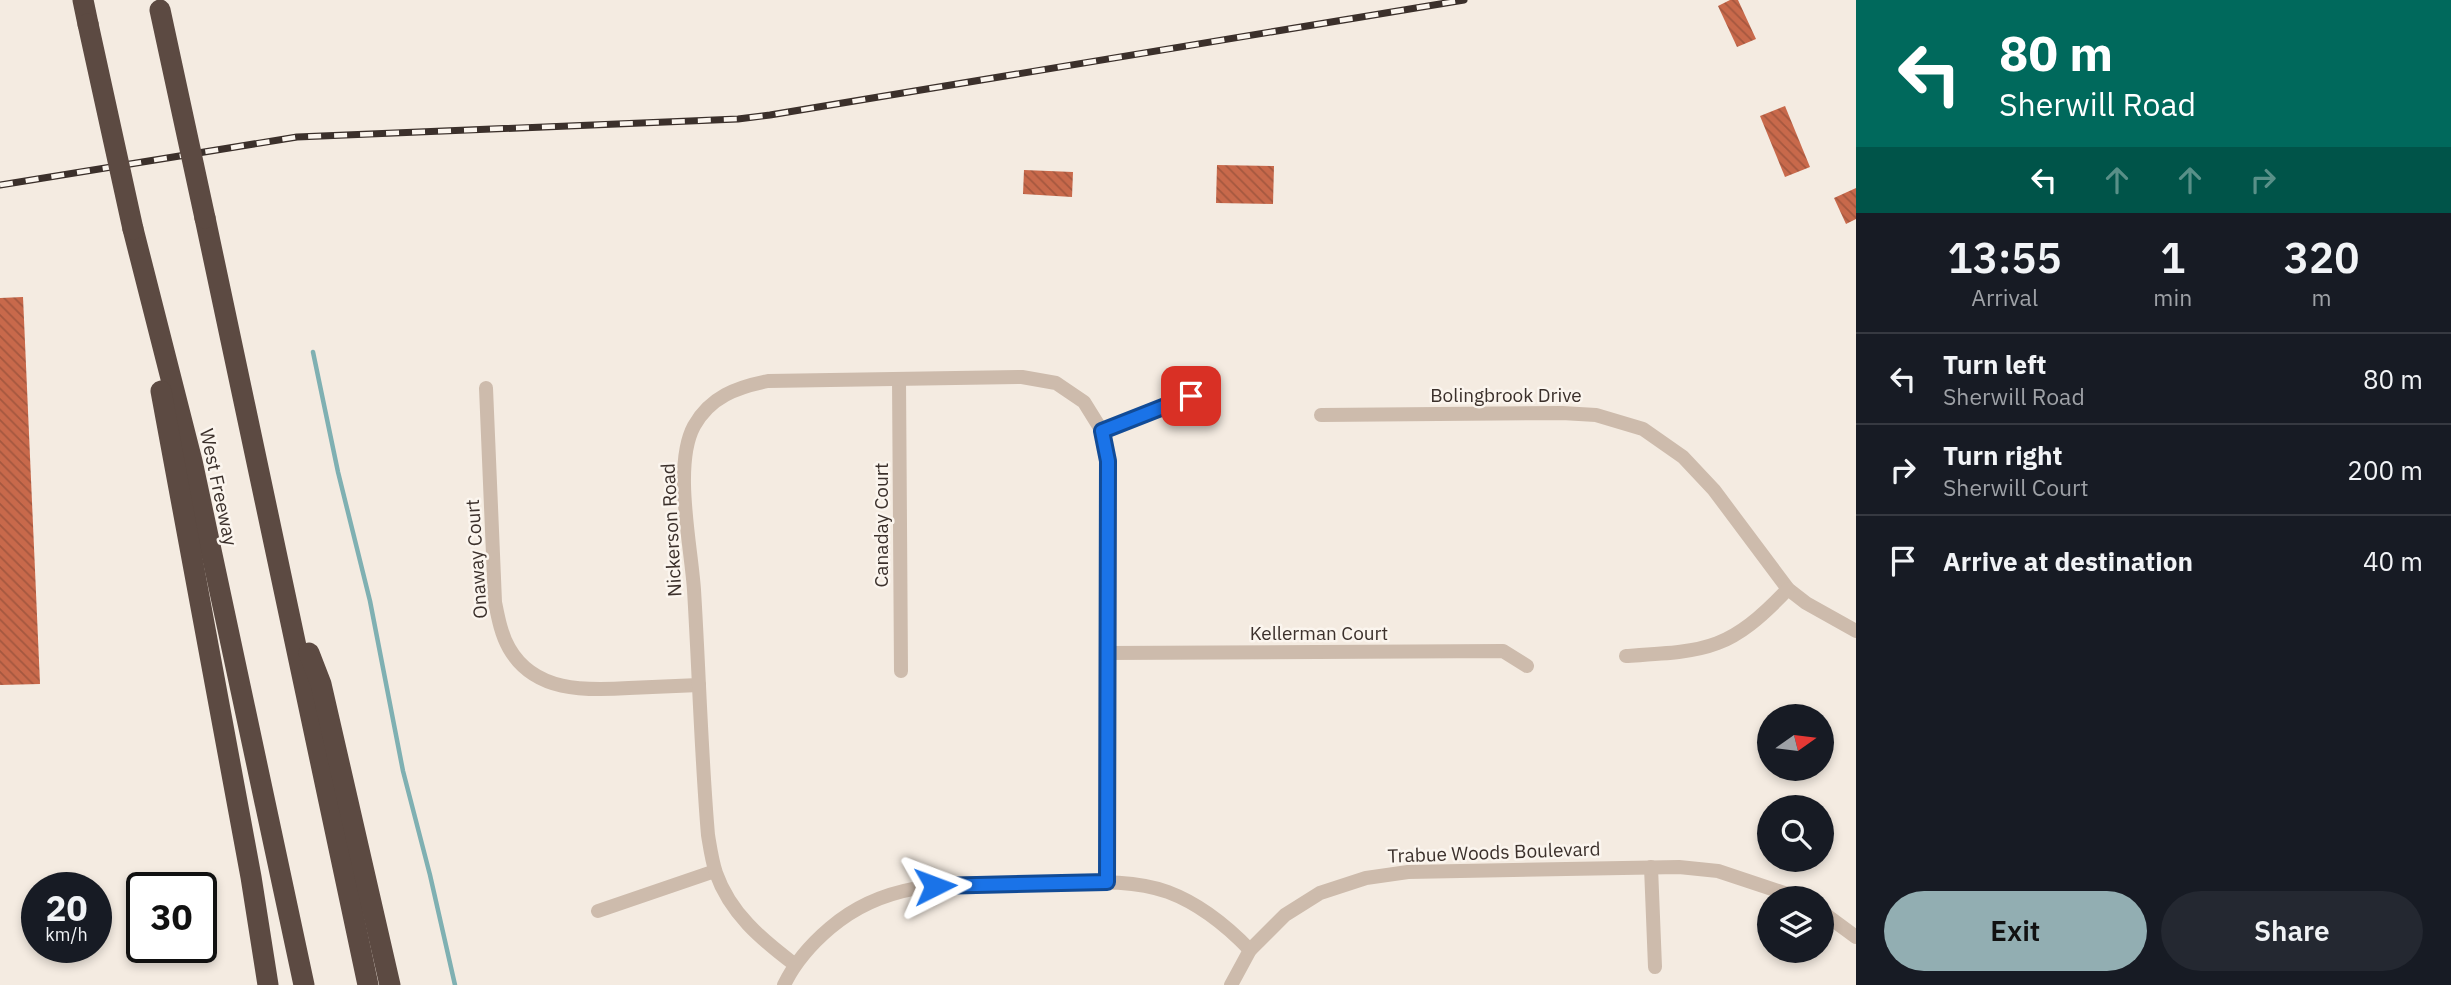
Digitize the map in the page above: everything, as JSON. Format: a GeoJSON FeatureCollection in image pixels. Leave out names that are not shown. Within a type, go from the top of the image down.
{"type":"FeatureCollection","features":[{"type":"Feature","properties":{"kind":"highway","name":"West Freeway"},"geometry":{"type":"LineString","coordinates":[[83,0],[133,229],[191,461],[304,985]]}},
{"type":"Feature","properties":{"kind":"highway"},"geometry":{"type":"LineString","coordinates":[[159,5],[368,985]]}},
{"type":"Feature","properties":{"kind":"highway"},"geometry":{"type":"LineString","coordinates":[[133,229],[173,464],[251,877],[268,985]]}},
{"type":"Feature","properties":{"kind":"highway"},"geometry":{"type":"LineString","coordinates":[[284,586],[321,684],[390,985]]}},
{"type":"Feature","properties":{"kind":"highway"},"geometry":{"type":"LineString","coordinates":[[251,877],[277,985]]}},
{"type":"Feature","properties":{"kind":"street","name":"Nickerson Road"},"geometry":{"type":"LineString","coordinates":[[794,964],[743,920],[726,896],[715,871],[708,835],[694,587],[683,471],[686,447],[693,427],[707,407],[724,393],[768,381],[1022,377],[1056,383],[1084,402],[1102,431]]}},
{"type":"Feature","properties":{"kind":"street","name":"Canaday Court"},"geometry":{"type":"LineString","coordinates":[[899,379],[901,671]]}},
{"type":"Feature","properties":{"kind":"street","name":"Onaway Court"},"geometry":{"type":"LineString","coordinates":[[486,388],[495,602],[500,626],[509,648],[523,666],[544,681],[568,689],[699,685]]}},
{"type":"Feature","properties":{"kind":"street"},"geometry":{"type":"LineString","coordinates":[[1107,882],[1108,461],[1102,431],[1191,396]]}},
{"type":"Feature","properties":{"kind":"street","name":"Bolingbrook Drive"},"geometry":{"type":"LineString","coordinates":[[1321,415],[1562,413],[1595,415],[1643,429],[1683,457],[1714,490],[1788,589],[1806,603],[1856,631]]}},
{"type":"Feature","properties":{"kind":"street"},"geometry":{"type":"LineString","coordinates":[[1626,656],[1683,652],[1706,648],[1727,640],[1764,614],[1788,589]]}},
{"type":"Feature","properties":{"kind":"street","name":"Kellerman Court"},"geometry":{"type":"LineString","coordinates":[[1107,653],[1503,651],[1527,666]]}},
{"type":"Feature","properties":{"kind":"street"},"geometry":{"type":"LineString","coordinates":[[1651,867],[1655,967]]}},
{"type":"Feature","properties":{"kind":"street","name":"Trabue Woods Boulevard"},"geometry":{"type":"LineString","coordinates":[[1231,985],[1250,950],[1285,915],[1320,893],[1366,878],[1408,872],[1651,867],[1718,871],[1763,886]]}},
{"type":"Feature","properties":{"kind":"street"},"geometry":{"type":"LineString","coordinates":[[598,911],[715,871]]}},
{"type":"Feature","properties":{"kind":"street"},"geometry":{"type":"LineString","coordinates":[[784,985],[794,964],[815,940],[863,904],[888,893],[953,884],[1107,882],[1141,885],[1188,901],[1229,929],[1250,950]]}},
{"type":"Feature","properties":{"kind":"street"},"geometry":{"type":"LineString","coordinates":[[1834,921],[1856,937]]}},
{"type":"Feature","properties":{"kind":"building"},"geometry":{"type":"Polygon","coordinates":[[[1730,0],[1738,0],[1756,39],[1737,47],[1718,6],[1730,0]]]}},
{"type":"Feature","properties":{"kind":"building"},"geometry":{"type":"Polygon","coordinates":[[[1785,106],[1810,167],[1785,177],[1760,116],[1785,106]]]}},
{"type":"Feature","properties":{"kind":"building"},"geometry":{"type":"Polygon","coordinates":[[[1217,165],[1274,166],[1273,204],[1216,203],[1217,165]]]}},
{"type":"Feature","properties":{"kind":"building"},"geometry":{"type":"Polygon","coordinates":[[[1024,170],[1073,172],[1072,197],[1023,194],[1024,170]]]}},
{"type":"Feature","properties":{"kind":"building"},"geometry":{"type":"Polygon","coordinates":[[[1856,188],[1856,219],[1846,224],[1834,198],[1856,188]]]}},
{"type":"Feature","properties":{"kind":"building"},"geometry":{"type":"Polygon","coordinates":[[[23,297],[40,684],[0,685],[0,298],[23,297]]]}},
{"type":"Feature","properties":{"kind":"waterway"},"geometry":{"type":"LineString","coordinates":[[313,352],[338,472],[370,601],[403,771],[455,985]]}},
{"type":"Feature","properties":{"kind":"railway"},"geometry":{"type":"LineString","coordinates":[[0,185],[297,137],[738,119],[770,115],[1464,0]]}},
{"type":"Feature","properties":{"kind":"route"},"geometry":{"type":"LineString","coordinates":[[935,886],[1107,882],[1108,461],[1102,431],[1191,396]]}}]}
